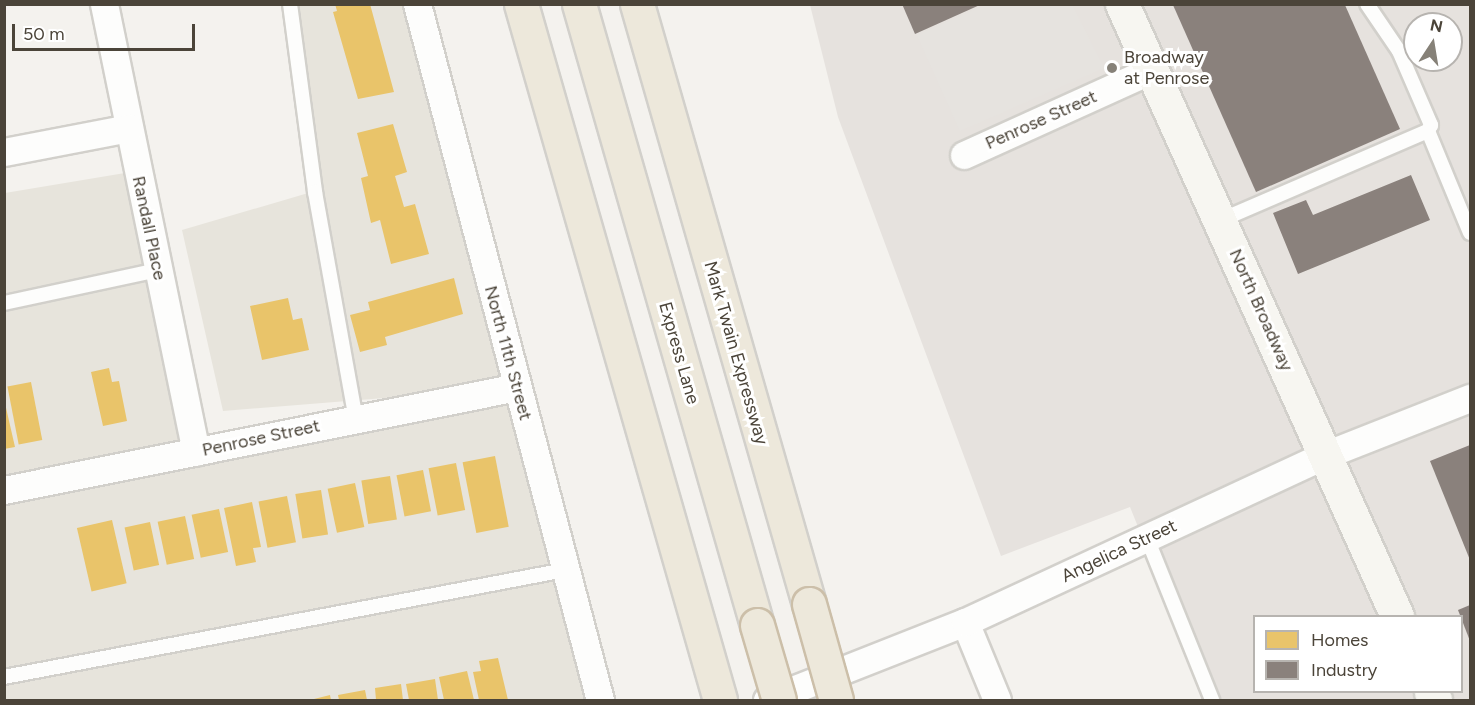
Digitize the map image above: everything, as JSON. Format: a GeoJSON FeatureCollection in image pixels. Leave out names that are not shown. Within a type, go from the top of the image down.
{"type":"FeatureCollection","features":[{"type":"Feature","properties":{"kind":"highway"},"geometry":{"type":"LineString","coordinates":[[521,4],[720,700]]}},
{"type":"Feature","properties":{"kind":"highway","name":"Express Lane"},"geometry":{"type":"LineString","coordinates":[[579,4],[779,700]]}},
{"type":"Feature","properties":{"kind":"highway","name":"Mark Twain Expressway"},"geometry":{"type":"LineString","coordinates":[[637,4],[836,700]]}},
{"type":"Feature","properties":{"kind":"main road","name":"North Broadway"},"geometry":{"type":"LineString","coordinates":[[1122,4],[1397,615]]}},
{"type":"Feature","properties":{"kind":"street","name":"Randall Place"},"geometry":{"type":"LineString","coordinates":[[104,4],[196,452]]}},
{"type":"Feature","properties":{"kind":"street","name":"North 11th Street"},"geometry":{"type":"LineString","coordinates":[[417,4],[600,700]]}},
{"type":"Feature","properties":{"kind":"street","name":"Penrose Street"},"geometry":{"type":"LineString","coordinates":[[964,155],[1151,70]]}},
{"type":"Feature","properties":{"kind":"street"},"geometry":{"type":"LineString","coordinates":[[4,152],[129,128]]}},
{"type":"Feature","properties":{"kind":"street","name":"Penrose Street"},"geometry":{"type":"LineString","coordinates":[[4,490],[517,387]]}},
{"type":"Feature","properties":{"kind":"street","name":"Angelica Street"},"geometry":{"type":"LineString","coordinates":[[766,700],[965,622],[1324,455],[1470,398]]}},
{"type":"Feature","properties":{"kind":"street"},"geometry":{"type":"LineString","coordinates":[[965,622],[997,700]]}},
{"type":"Feature","properties":{"kind":"lane"},"geometry":{"type":"LineString","coordinates":[[290,4],[315,192],[356,419]]}},
{"type":"Feature","properties":{"kind":"lane"},"geometry":{"type":"LineString","coordinates":[[1221,220],[1428,132],[1431,125],[1399,51],[1366,4]]}},
{"type":"Feature","properties":{"kind":"lane"},"geometry":{"type":"LineString","coordinates":[[1428,132],[1470,233]]}},
{"type":"Feature","properties":{"kind":"lane"},"geometry":{"type":"LineString","coordinates":[[4,303],[158,270]]}},
{"type":"Feature","properties":{"kind":"lane"},"geometry":{"type":"LineString","coordinates":[[1147,538],[1212,700]]}},
{"type":"Feature","properties":{"kind":"lane"},"geometry":{"type":"LineString","coordinates":[[4,677],[566,570]]}},
{"type":"Feature","properties":{"kind":"shaded area"},"geometry":{"type":"Polygon","coordinates":[[[290,5],[405,5],[600,700],[5,700],[5,193],[137,171],[196,452],[509,388],[223,411],[182,230],[315,191],[290,5]]]}},
{"type":"Feature","properties":{"kind":"shaded area"},"geometry":{"type":"Polygon","coordinates":[[[810,5],[1470,5],[1470,700],[1208,700],[1130,507],[1001,556],[838,117],[810,5]]]}},
{"type":"Feature","properties":{"kind":"shaded area"},"geometry":{"type":"Polygon","coordinates":[[[985,5],[1072,5],[1104,68],[960,131],[917,35],[985,5]]]}},
{"type":"Feature","properties":{"kind":"building: Homes"},"geometry":{"type":"Polygon","coordinates":[[[335,4],[370,4],[394,92],[358,99],[333,12],[337,11],[335,4]]]}},
{"type":"Feature","properties":{"kind":"building: Homes"},"geometry":{"type":"Polygon","coordinates":[[[393,124],[407,172],[395,176],[404,207],[415,204],[429,254],[391,264],[380,220],[371,223],[361,178],[368,176],[357,133],[393,124]]]}},
{"type":"Feature","properties":{"kind":"building: Homes"},"geometry":{"type":"Polygon","coordinates":[[[454,278],[463,314],[385,337],[387,345],[360,352],[350,315],[370,310],[368,302],[454,278]]]}},
{"type":"Feature","properties":{"kind":"building: Homes"},"geometry":{"type":"Polygon","coordinates":[[[288,298],[293,320],[302,318],[309,350],[262,360],[250,306],[288,298]]]}},
{"type":"Feature","properties":{"kind":"building: Homes"},"geometry":{"type":"Polygon","coordinates":[[[109,368],[112,382],[119,381],[127,421],[103,426],[91,372],[109,368]]]}},
{"type":"Feature","properties":{"kind":"building: Homes"},"geometry":{"type":"Polygon","coordinates":[[[31,382],[42,440],[19,444],[7,387],[31,382]]]}},
{"type":"Feature","properties":{"kind":"building: Homes"},"geometry":{"type":"Polygon","coordinates":[[[4,399],[15,447],[4,449],[4,399]]]}},
{"type":"Feature","properties":{"kind":"building: Homes"},"geometry":{"type":"Polygon","coordinates":[[[495,456],[509,527],[476,533],[463,462],[495,456]]]}},
{"type":"Feature","properties":{"kind":"building: Homes"},"geometry":{"type":"Polygon","coordinates":[[[456,463],[465,510],[438,515],[429,468],[456,463]]]}},
{"type":"Feature","properties":{"kind":"building: Homes"},"geometry":{"type":"Polygon","coordinates":[[[423,470],[431,511],[405,516],[396,475],[423,470]]]}},
{"type":"Feature","properties":{"kind":"building: Homes"},"geometry":{"type":"Polygon","coordinates":[[[390,476],[397,519],[368,524],[361,481],[390,476]]]}},
{"type":"Feature","properties":{"kind":"building: Homes"},"geometry":{"type":"Polygon","coordinates":[[[355,483],[364,527],[337,533],[328,489],[355,483]]]}},
{"type":"Feature","properties":{"kind":"building: Homes"},"geometry":{"type":"Polygon","coordinates":[[[321,490],[328,534],[302,539],[295,494],[321,490]]]}},
{"type":"Feature","properties":{"kind":"building: Homes"},"geometry":{"type":"Polygon","coordinates":[[[287,496],[296,542],[268,548],[259,502],[287,496]]]}},
{"type":"Feature","properties":{"kind":"building: Homes"},"geometry":{"type":"Polygon","coordinates":[[[252,502],[261,547],[253,548],[256,562],[236,566],[224,508],[252,502]]]}},
{"type":"Feature","properties":{"kind":"building: Homes"},"geometry":{"type":"Polygon","coordinates":[[[219,509],[228,552],[201,558],[192,515],[219,509]]]}},
{"type":"Feature","properties":{"kind":"building: Homes"},"geometry":{"type":"Polygon","coordinates":[[[185,516],[194,559],[167,565],[158,522],[185,516]]]}},
{"type":"Feature","properties":{"kind":"building: Homes"},"geometry":{"type":"Polygon","coordinates":[[[112,520],[127,583],[92,591],[77,528],[112,520]]]}},
{"type":"Feature","properties":{"kind":"building: Homes"},"geometry":{"type":"Polygon","coordinates":[[[150,522],[159,565],[134,570],[125,527],[150,522]]]}},
{"type":"Feature","properties":{"kind":"building: Homes"},"geometry":{"type":"Polygon","coordinates":[[[498,658],[508,700],[479,700],[473,672],[481,671],[479,661],[498,658]]]}},
{"type":"Feature","properties":{"kind":"building: Homes"},"geometry":{"type":"Polygon","coordinates":[[[467,671],[474,700],[444,700],[439,677],[467,671]]]}},
{"type":"Feature","properties":{"kind":"building: Homes"},"geometry":{"type":"Polygon","coordinates":[[[435,679],[438,700],[409,700],[406,684],[435,679]]]}},
{"type":"Feature","properties":{"kind":"building: Homes"},"geometry":{"type":"Polygon","coordinates":[[[401,684],[403,700],[376,700],[375,688],[401,684]]]}},
{"type":"Feature","properties":{"kind":"building: Homes"},"geometry":{"type":"Polygon","coordinates":[[[365,690],[367,700],[339,700],[338,695],[365,690]]]}},
{"type":"Feature","properties":{"kind":"building: Homes"},"geometry":{"type":"Polygon","coordinates":[[[330,695],[331,700],[310,700],[330,695]]]}},
{"type":"Feature","properties":{"kind":"building: Industry"},"geometry":{"type":"Polygon","coordinates":[[[902,4],[982,4],[915,34],[902,4]]]}},
{"type":"Feature","properties":{"kind":"building: Industry"},"geometry":{"type":"Polygon","coordinates":[[[1173,5],[1345,5],[1400,129],[1256,192],[1173,5]]]}},
{"type":"Feature","properties":{"kind":"building: Industry"},"geometry":{"type":"Polygon","coordinates":[[[1411,175],[1430,220],[1298,274],[1273,213],[1306,200],[1313,215],[1411,175]]]}},
{"type":"Feature","properties":{"kind":"building: Industry"},"geometry":{"type":"Polygon","coordinates":[[[1470,445],[1470,560],[1430,461],[1470,445]]]}},
{"type":"Feature","properties":{"kind":"building: Industry"},"geometry":{"type":"Polygon","coordinates":[[[1470,605],[1470,641],[1463,623],[1463,615],[1460,615],[1458,610],[1470,605]]]}},
{"type":"Feature","properties":{"kind":"place","name":"Broadway at Penrose"},"geometry":{"type":"Point","coordinates":[1112,68]}}]}
